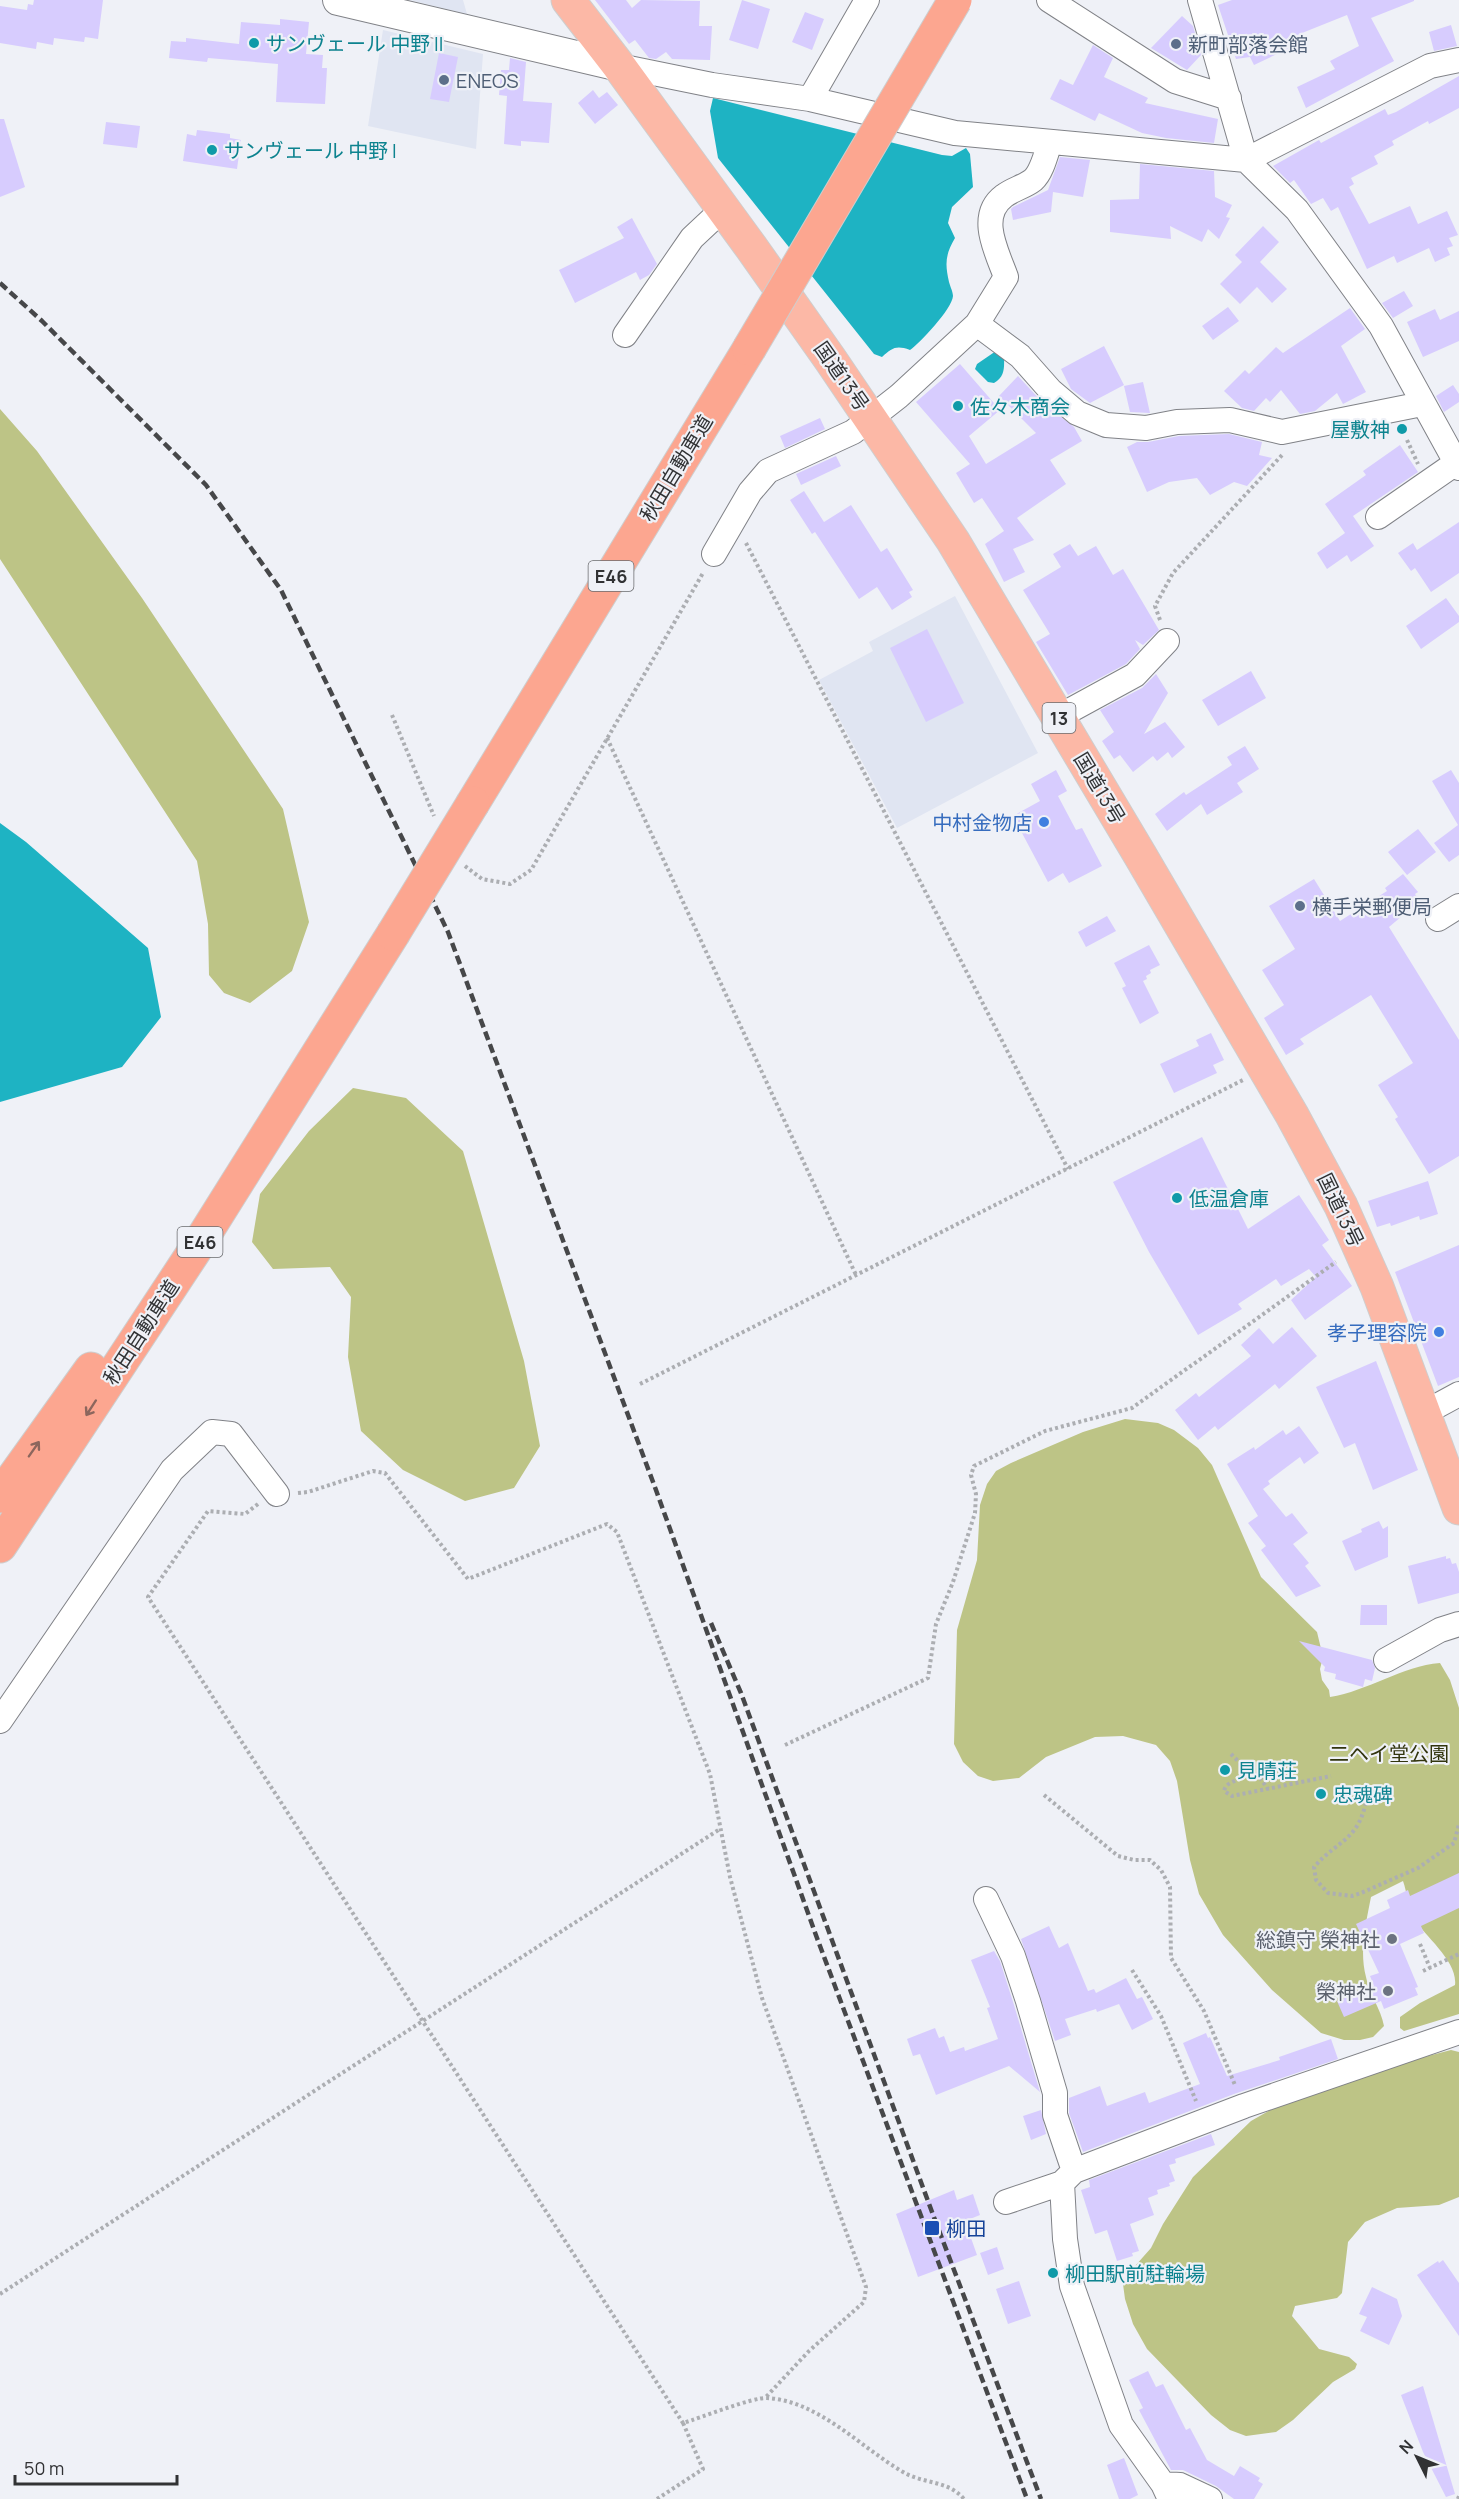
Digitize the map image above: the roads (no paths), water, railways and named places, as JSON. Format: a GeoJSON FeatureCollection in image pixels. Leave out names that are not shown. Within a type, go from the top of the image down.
{"type":"FeatureCollection","features":[{"type":"Feature","properties":{"kind":"highway","name":"国道13号"},"geometry":{"type":"LineString","coordinates":[[568,0],[723,209],[871,419],[953,541],[1058,717],[1265,1069],[1341,1206],[1377,1287],[1459,1508]]}},
{"type":"Feature","properties":{"kind":"highway","name":"秋田自動車道"},"geometry":{"type":"LineString","coordinates":[[0,1546],[195,1250],[393,934],[748,349],[955,0]]}},
{"type":"Feature","properties":{"kind":"highway","name":"秋田自動車道"},"geometry":{"type":"LineString","coordinates":[[0,1496],[177,1248],[393,934]]}},
{"type":"Feature","properties":{"kind":"street"},"geometry":{"type":"LineString","coordinates":[[338,0],[619,66],[712,85],[810,99],[955,133],[1246,160],[1430,66],[1459,60]]}},
{"type":"Feature","properties":{"kind":"street"},"geometry":{"type":"LineString","coordinates":[[810,99],[867,0]]}},
{"type":"Feature","properties":{"kind":"street"},"geometry":{"type":"LineString","coordinates":[[1049,0],[1175,81],[1229,98]]}},
{"type":"Feature","properties":{"kind":"street"},"geometry":{"type":"LineString","coordinates":[[1200,0],[1246,160],[1297,210],[1381,326],[1458,466],[1378,517]]}},
{"type":"Feature","properties":{"kind":"street"},"geometry":{"type":"LineString","coordinates":[[714,554],[750,492],[768,471],[853,432],[954,347],[977,324],[1006,277],[993,242],[989,223],[996,203],[1005,195],[1034,179],[1050,142]]}},
{"type":"Feature","properties":{"kind":"street"},"geometry":{"type":"LineString","coordinates":[[625,335],[692,238],[723,209]]}},
{"type":"Feature","properties":{"kind":"street"},"geometry":{"type":"LineString","coordinates":[[977,324],[1020,356],[1051,391],[1077,413],[1106,425],[1146,428],[1178,422],[1220,420],[1282,432],[1422,404]]}},
{"type":"Feature","properties":{"kind":"street"},"geometry":{"type":"LineString","coordinates":[[1058,717],[1135,675],[1167,641]]}},
{"type":"Feature","properties":{"kind":"street"},"geometry":{"type":"LineString","coordinates":[[1438,919],[1459,906]]}},
{"type":"Feature","properties":{"kind":"street"},"geometry":{"type":"LineString","coordinates":[[1424,1413],[1459,1394]]}},
{"type":"Feature","properties":{"kind":"street"},"geometry":{"type":"LineString","coordinates":[[0,1721],[172,1470],[213,1432],[231,1434],[277,1494]]}},
{"type":"Feature","properties":{"kind":"street"},"geometry":{"type":"LineString","coordinates":[[1386,1660],[1440,1630],[1459,1624]]}},
{"type":"Feature","properties":{"kind":"street"},"geometry":{"type":"LineString","coordinates":[[986,1899],[1013,1956],[1055,2093],[1055,2115],[1068,2177],[1065,2239],[1072,2286],[1121,2425],[1165,2494],[1180,2485],[1210,2499]]}},
{"type":"Feature","properties":{"kind":"street"},"geometry":{"type":"LineString","coordinates":[[1006,2202],[1204,2121],[1459,2032]]}},
{"type":"Feature","properties":{"kind":"water"},"geometry":{"type":"Polygon","coordinates":[[[713,98],[942,155],[952,156],[966,148],[970,154],[973,187],[952,207],[948,223],[955,238],[949,250],[947,265],[953,296],[942,317],[910,350],[894,348],[882,357],[874,354],[718,158],[710,111],[713,98]]]}},
{"type":"Feature","properties":{"kind":"water"},"geometry":{"type":"Polygon","coordinates":[[[996,351],[1004,353],[1004,366],[1001,377],[994,383],[988,382],[975,369],[977,364],[996,351]]]}},
{"type":"Feature","properties":{"kind":"water"},"geometry":{"type":"Polygon","coordinates":[[[0,823],[26,842],[148,948],[161,1017],[122,1067],[0,1102],[0,823]]]}},
{"type":"Feature","properties":{"kind":"railway"},"geometry":{"type":"LineString","coordinates":[[0,283],[42,321],[206,485],[281,590],[448,932],[656,1490],[817,1938],[1027,2499]]}},
{"type":"Feature","properties":{"kind":"railway"},"geometry":{"type":"LineString","coordinates":[[711,1623],[741,1693],[932,2212],[1041,2499]]}},
{"type":"Feature","properties":{"kind":"place","name":"サンヴェール 中野 II"},"geometry":{"type":"Point","coordinates":[254,43]}},
{"type":"Feature","properties":{"kind":"place","name":"新町部落会館"},"geometry":{"type":"Point","coordinates":[1176,44]}},
{"type":"Feature","properties":{"kind":"place","name":"ENEOS"},"geometry":{"type":"Point","coordinates":[444,80]}},
{"type":"Feature","properties":{"kind":"place","name":"サンヴェール 中野 I"},"geometry":{"type":"Point","coordinates":[212,150]}},
{"type":"Feature","properties":{"kind":"place","name":"佐々木商会"},"geometry":{"type":"Point","coordinates":[958,406]}},
{"type":"Feature","properties":{"kind":"place","name":"屋敷神"},"geometry":{"type":"Point","coordinates":[1402,429]}},
{"type":"Feature","properties":{"kind":"place","name":"中村金物店"},"geometry":{"type":"Point","coordinates":[1044,822]}},
{"type":"Feature","properties":{"kind":"place","name":"横手栄郵便局"},"geometry":{"type":"Point","coordinates":[1300,906]}},
{"type":"Feature","properties":{"kind":"place","name":"低温倉庫"},"geometry":{"type":"Point","coordinates":[1177,1198]}},
{"type":"Feature","properties":{"kind":"place","name":"孝子理容院"},"geometry":{"type":"Point","coordinates":[1439,1332]}},
{"type":"Feature","properties":{"kind":"place","name":"見晴荘"},"geometry":{"type":"Point","coordinates":[1225,1770]}},
{"type":"Feature","properties":{"kind":"place","name":"忠魂碑"},"geometry":{"type":"Point","coordinates":[1321,1794]}},
{"type":"Feature","properties":{"kind":"place","name":"総鎮守 榮神社"},"geometry":{"type":"Point","coordinates":[1392,1939]}},
{"type":"Feature","properties":{"kind":"place","name":"榮神社"},"geometry":{"type":"Point","coordinates":[1388,1991]}},
{"type":"Feature","properties":{"kind":"place","name":"柳田"},"geometry":{"type":"Point","coordinates":[932,2228]}},
{"type":"Feature","properties":{"kind":"place","name":"柳田駅前駐輪場"},"geometry":{"type":"Point","coordinates":[1053,2273]}},
{"type":"Feature","properties":{"kind":"park label","name":"二ヘイ堂公園"},"geometry":{"type":"Point","coordinates":[1389,1753]}}]}
